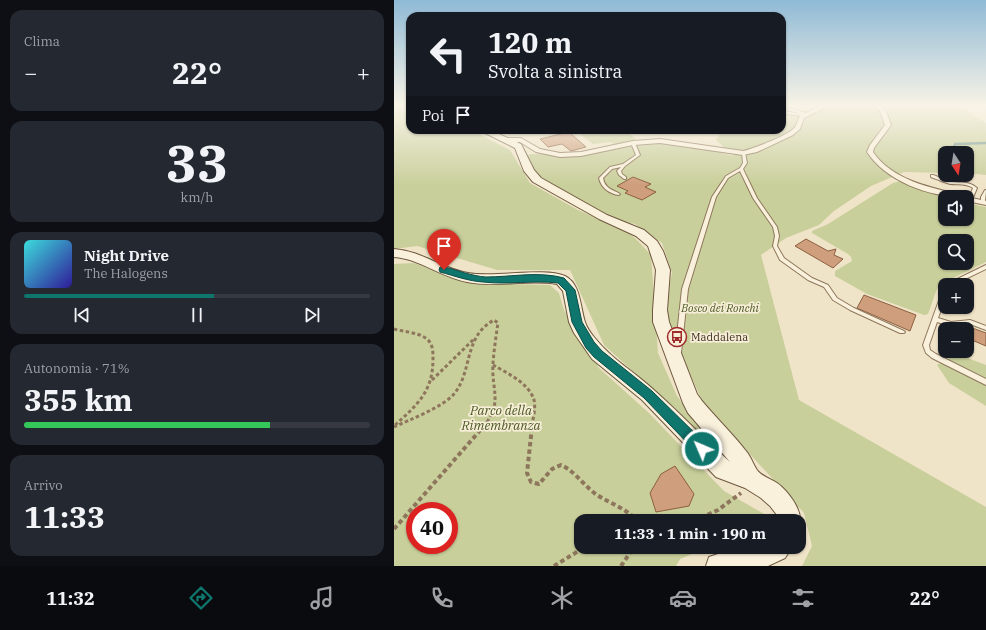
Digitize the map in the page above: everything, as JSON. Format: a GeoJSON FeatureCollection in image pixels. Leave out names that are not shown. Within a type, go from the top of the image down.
{"type":"FeatureCollection","features":[{"type":"Feature","properties":{"kind":"street"},"geometry":{"type":"LineString","coordinates":[[505,140],[521,140],[544,153],[560,155],[581,154],[633,143],[652,141],[668,141],[729,152],[743,153],[755,151],[795,131]]}},
{"type":"Feature","properties":{"kind":"street"},"geometry":{"type":"LineString","coordinates":[[885,131],[870,148],[870,152],[875,160],[895,174],[926,188],[938,191]]}},
{"type":"Feature","properties":{"kind":"street"},"geometry":{"type":"LineString","coordinates":[[492,134],[520,149],[529,171],[537,180],[603,217],[640,233],[653,244],[657,251],[663,270],[660,310],[661,322],[689,397],[695,407],[740,459],[750,479]]}},
{"type":"Feature","properties":{"kind":"street"},"geometry":{"type":"LineString","coordinates":[[974,200],[984,203]]}},
{"type":"Feature","properties":{"kind":"street"},"geometry":{"type":"LineString","coordinates":[[394,253],[406,254],[454,274],[466,277],[485,280],[542,278],[561,280],[570,290],[577,322],[582,333],[598,354],[648,395],[723,470],[750,479],[769,490],[778,498],[787,514]]}},
{"type":"Feature","properties":{"kind":"street"},"geometry":{"type":"LineString","coordinates":[[718,566],[756,559],[768,554]]}},
{"type":"Feature","properties":{"kind":"lane"},"geometry":{"type":"LineString","coordinates":[[625,178],[619,171],[638,155],[633,143]]}},
{"type":"Feature","properties":{"kind":"lane"},"geometry":{"type":"LineString","coordinates":[[676,364],[685,289],[714,197],[727,177],[741,168],[745,163],[743,153]]}},
{"type":"Feature","properties":{"kind":"lane"},"geometry":{"type":"LineString","coordinates":[[618,194],[606,188],[603,185],[601,178],[611,168],[624,166]]}},
{"type":"Feature","properties":{"kind":"lane"},"geometry":{"type":"LineString","coordinates":[[741,168],[755,198],[775,227],[777,236],[775,246],[782,259],[810,278],[826,286],[835,299],[852,309],[902,332]]}},
{"type":"Feature","properties":{"kind":"lane"},"geometry":{"type":"LineString","coordinates":[[932,176],[951,183],[962,182],[973,186],[975,188],[974,190]]}},
{"type":"Feature","properties":{"kind":"lane"},"geometry":{"type":"LineString","coordinates":[[984,203],[983,197],[986,191]]}},
{"type":"Feature","properties":{"kind":"lane"},"geometry":{"type":"LineString","coordinates":[[963,278],[986,267]]}},
{"type":"Feature","properties":{"kind":"lane"},"geometry":{"type":"LineString","coordinates":[[938,311],[926,345],[928,351],[934,356],[986,382]]}},
{"type":"Feature","properties":{"kind":"lane"},"geometry":{"type":"LineString","coordinates":[[935,319],[951,324],[970,322],[986,328]]}},
{"type":"Feature","properties":{"kind":"path"},"geometry":{"type":"LineString","coordinates":[[394,529],[486,424],[496,403],[493,365],[498,323],[494,320],[489,322],[477,336],[431,381]]}},
{"type":"Feature","properties":{"kind":"path"},"geometry":{"type":"LineString","coordinates":[[394,329],[425,338],[432,346],[434,372],[431,381],[420,401],[394,426]]}},
{"type":"Feature","properties":{"kind":"path"},"geometry":{"type":"LineString","coordinates":[[394,426],[453,395],[462,380],[465,363],[477,336]]}},
{"type":"Feature","properties":{"kind":"path"},"geometry":{"type":"LineString","coordinates":[[493,365],[512,376],[528,389],[534,400],[534,418],[528,452],[527,473],[531,482],[539,484],[552,469],[561,465],[569,468],[579,476],[593,492],[632,514]]}},
{"type":"Feature","properties":{"kind":"path"},"geometry":{"type":"LineString","coordinates":[[709,514],[718,510],[740,494],[750,479]]}},
{"type":"Feature","properties":{"kind":"path"},"geometry":{"type":"LineString","coordinates":[[554,566],[574,554]]}},
{"type":"Feature","properties":{"kind":"path"},"geometry":{"type":"LineString","coordinates":[[621,566],[629,554]]}},
{"type":"Feature","properties":{"kind":"green space"},"geometry":{"type":"Polygon","coordinates":[[[394,131],[406,131],[406,134],[479,134],[510,150],[530,183],[578,210],[628,232],[651,255],[658,353],[677,396],[719,450],[604,345],[570,270],[497,270],[417,246],[394,249],[394,131]]]}},
{"type":"Feature","properties":{"kind":"green space","name":"Bosco dei Ronchi"},"geometry":{"type":"Polygon","coordinates":[[[786,131],[986,131],[986,175],[974,174],[974,146],[938,146],[938,173],[904,172],[871,186],[834,211],[819,225],[786,238],[761,255],[799,400],[986,507],[986,566],[802,566],[812,546],[806,521],[806,514],[804,514],[703,403],[669,327],[667,296],[672,273],[662,243],[635,224],[625,222],[595,209],[539,176],[530,165],[528,155],[541,154],[568,157],[634,145],[654,143],[689,146],[734,156],[716,140],[720,134],[786,134],[786,131]]]}},
{"type":"Feature","properties":{"kind":"green space"},"geometry":{"type":"Polygon","coordinates":[[[579,134],[630,134],[636,139],[633,142],[616,145],[610,142],[593,144],[579,134]]]}},
{"type":"Feature","properties":{"kind":"green space"},"geometry":{"type":"Polygon","coordinates":[[[906,181],[938,193],[938,226],[974,226],[974,204],[986,207],[986,262],[974,268],[974,234],[938,234],[938,270],[970,270],[953,278],[938,278],[938,288],[928,314],[924,315],[867,294],[835,276],[835,271],[852,261],[848,254],[812,233],[812,231],[828,224],[893,183],[906,181]]]}},
{"type":"Feature","properties":{"kind":"green space","name":"Parco della Rimembranza"},"geometry":{"type":"Polygon","coordinates":[[[414,263],[466,283],[550,285],[559,293],[564,310],[599,368],[649,413],[724,491],[764,514],[574,514],[574,554],[692,554],[680,559],[676,566],[394,566],[394,264],[414,263]]]}},
{"type":"Feature","properties":{"kind":"green space"},"geometry":{"type":"Polygon","coordinates":[[[950,358],[968,358],[986,365],[986,406],[949,383],[937,365],[950,358]]]}},
{"type":"Feature","properties":{"kind":"building"},"geometry":{"type":"Polygon","coordinates":[[[561,134],[571,134],[586,147],[571,151],[562,144],[548,147],[540,139],[561,134]]]}},
{"type":"Feature","properties":{"kind":"building"},"geometry":{"type":"Polygon","coordinates":[[[633,177],[651,184],[645,187],[656,192],[642,200],[625,193],[628,191],[617,186],[633,177]]]}},
{"type":"Feature","properties":{"kind":"building"},"geometry":{"type":"Polygon","coordinates":[[[806,239],[828,251],[836,249],[834,255],[843,259],[833,268],[795,246],[806,239]]]}},
{"type":"Feature","properties":{"kind":"building"},"geometry":{"type":"Polygon","coordinates":[[[864,295],[916,315],[910,331],[857,308],[864,295]]]}},
{"type":"Feature","properties":{"kind":"building"},"geometry":{"type":"Polygon","coordinates":[[[974,329],[986,333],[986,346],[974,341],[974,329]]]}},
{"type":"Feature","properties":{"kind":"building"},"geometry":{"type":"Polygon","coordinates":[[[675,466],[694,494],[689,506],[656,512],[650,493],[661,474],[675,466]]]}},
{"type":"Feature","properties":{"kind":"waterway"},"geometry":{"type":"LineString","coordinates":[[954,146],[955,144],[986,143]]}},
{"type":"Feature","properties":{"kind":"place","name":"Maddalena"},"geometry":{"type":"Point","coordinates":[677,337]}},
{"type":"Feature","properties":{"kind":"route"},"geometry":{"type":"LineString","coordinates":[[444,270],[466,277],[485,280],[552,278],[561,280],[570,290],[577,322],[590,345],[598,354],[648,395],[702,449]]}}]}
